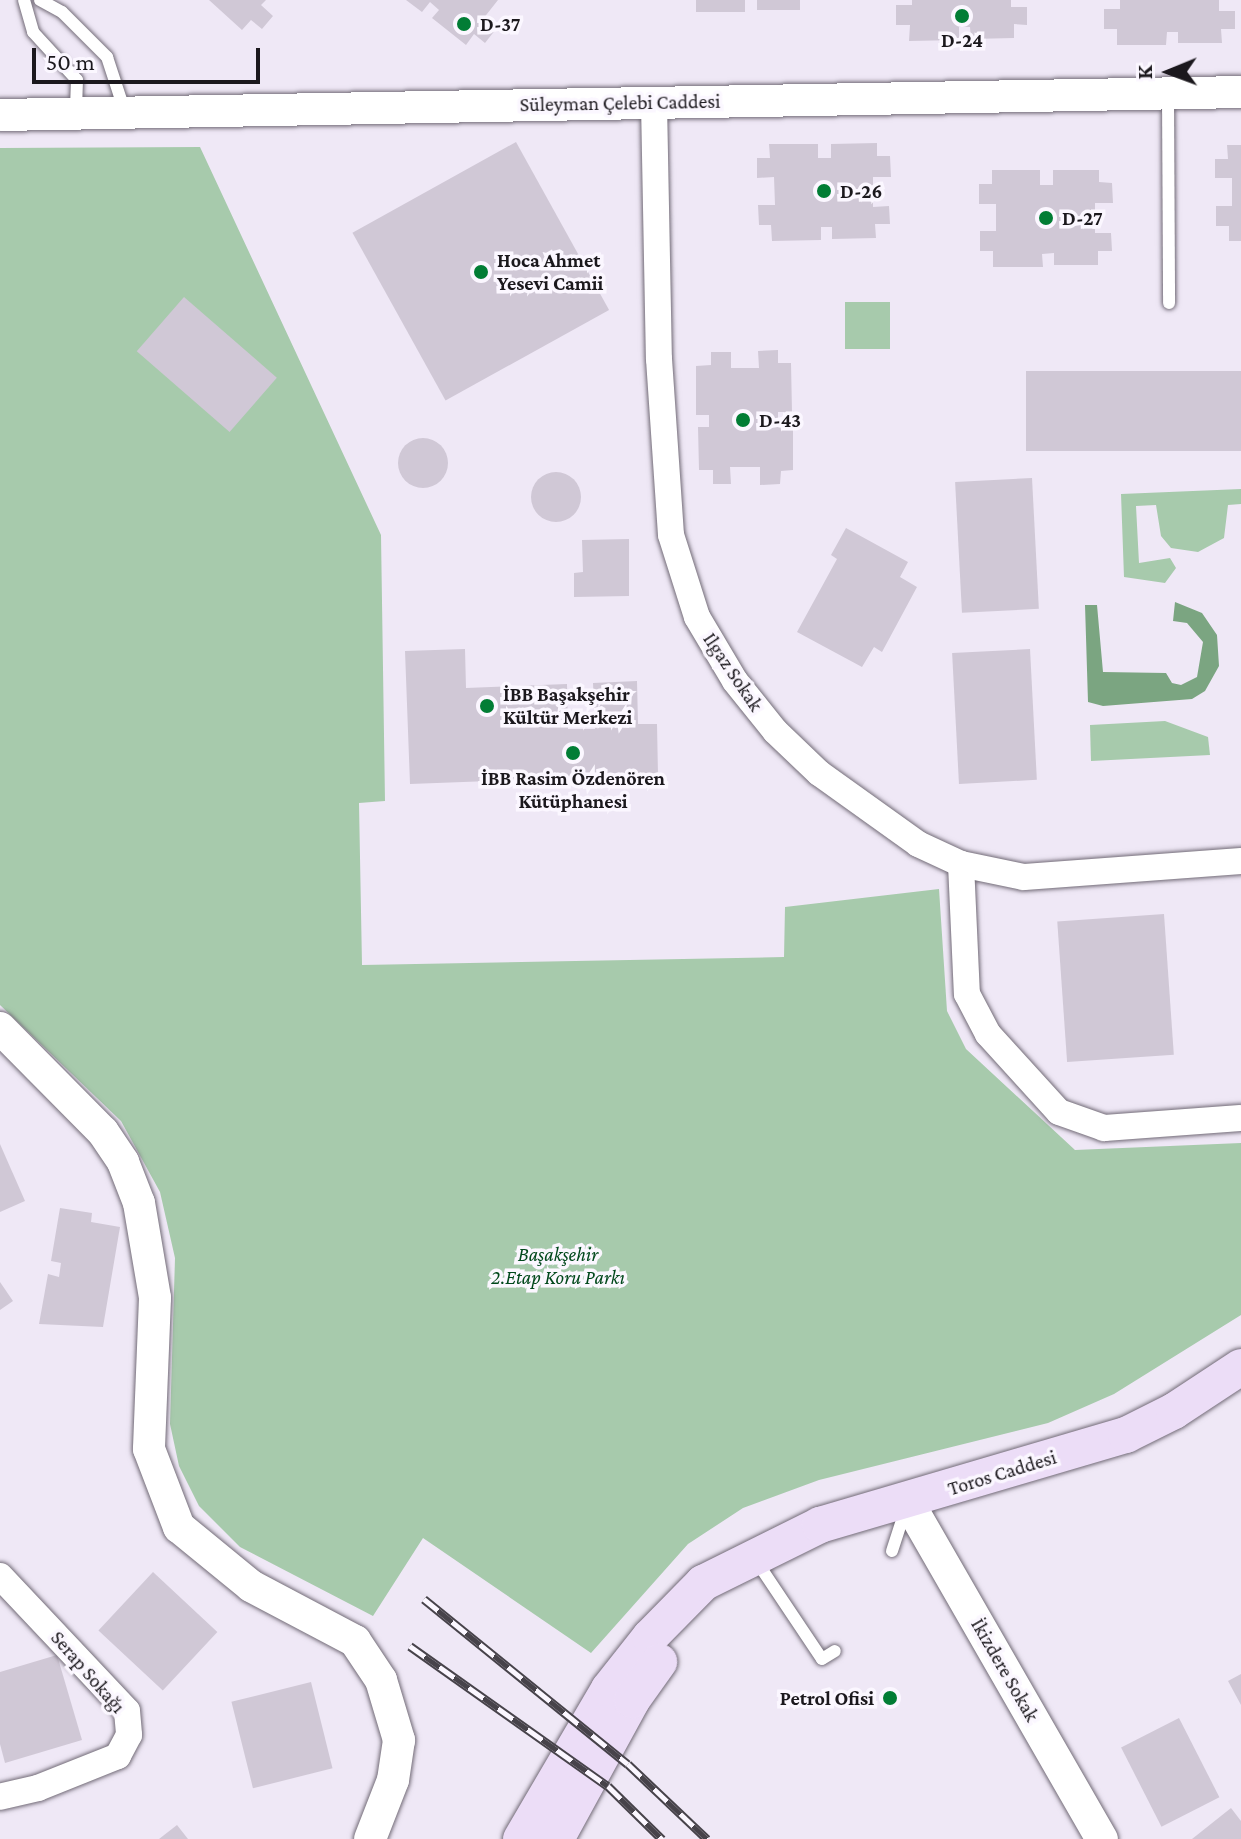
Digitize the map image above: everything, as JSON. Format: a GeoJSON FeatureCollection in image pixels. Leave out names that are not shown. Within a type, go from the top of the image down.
{"type":"FeatureCollection","features":[{"type":"Feature","properties":{"kind":"main road","name":"Toros Caddesi"},"geometry":{"type":"LineString","coordinates":[[521,1839],[609,1689],[650,1637],[703,1583],[820,1525],[908,1502],[1126,1435],[1174,1411],[1241,1367]]}},
{"type":"Feature","properties":{"kind":"main road","name":"Toros Caddesi"},"geometry":{"type":"LineString","coordinates":[[556,1839],[632,1700],[681,1632],[753,1556]]}},
{"type":"Feature","properties":{"kind":"street","name":"Süleyman Çelebi Caddesi"},"geometry":{"type":"LineString","coordinates":[[0,115],[1241,92]]}},
{"type":"Feature","properties":{"kind":"street","name":"Ilgaz Sokak"},"geometry":{"type":"LineString","coordinates":[[654,103],[659,359],[671,535],[697,617],[735,681],[775,731],[819,773],[918,844],[961,864],[1024,877],[1241,861]]}},
{"type":"Feature","properties":{"kind":"street"},"geometry":{"type":"LineString","coordinates":[[961,864],[967,994],[988,1034],[1059,1112],[1104,1128],[1241,1118]]}},
{"type":"Feature","properties":{"kind":"street"},"geometry":{"type":"LineString","coordinates":[[0,1028],[103,1132],[123,1162],[139,1203],[155,1298],[149,1449],[179,1527],[251,1586],[355,1641],[381,1680],[399,1740],[393,1780],[370,1839]]}},
{"type":"Feature","properties":{"kind":"street","name":"İkizdere Sokak"},"geometry":{"type":"LineString","coordinates":[[908,1502],[1102,1839]]}},
{"type":"Feature","properties":{"kind":"street","name":"Serap Sokağı"},"geometry":{"type":"LineString","coordinates":[[0,1576],[127,1711],[129,1735],[118,1756],[38,1788],[0,1797]]}},
{"type":"Feature","properties":{"kind":"lane"},"geometry":{"type":"LineString","coordinates":[[24,0],[33,32],[77,80],[76,113]]}},
{"type":"Feature","properties":{"kind":"lane"},"geometry":{"type":"LineString","coordinates":[[40,0],[62,12],[107,57],[125,112]]}},
{"type":"Feature","properties":{"kind":"lane"},"geometry":{"type":"LineString","coordinates":[[1168,94],[1169,303]]}},
{"type":"Feature","properties":{"kind":"lane"},"geometry":{"type":"LineString","coordinates":[[892,1551],[908,1502]]}},
{"type":"Feature","properties":{"kind":"lane"},"geometry":{"type":"LineString","coordinates":[[753,1556],[822,1659],[835,1651]]}},
{"type":"Feature","properties":{"kind":"green space","name":"Başakşehir 2.Etap Koru Parkı"},"geometry":{"type":"Polygon","coordinates":[[[200,147],[381,535],[385,801],[359,803],[362,965],[784,957],[785,907],[939,889],[947,1011],[966,1049],[1075,1150],[1241,1143],[1241,1315],[1114,1394],[1048,1423],[819,1480],[743,1508],[688,1544],[591,1653],[423,1538],[373,1616],[240,1547],[199,1506],[179,1466],[170,1424],[175,1258],[160,1192],[121,1121],[0,1005],[0,148],[200,147]]]}},
{"type":"Feature","properties":{"kind":"green space"},"geometry":{"type":"Polygon","coordinates":[[[845,302],[890,302],[890,349],[845,349],[845,302]]]}},
{"type":"Feature","properties":{"kind":"green space"},"geometry":{"type":"Polygon","coordinates":[[[1241,489],[1241,504],[1228,505],[1224,538],[1198,552],[1171,548],[1161,536],[1156,505],[1136,506],[1139,563],[1170,558],[1176,568],[1165,583],[1124,577],[1121,494],[1241,489]]]}},
{"type":"Feature","properties":{"kind":"green space"},"geometry":{"type":"Polygon","coordinates":[[[1165,721],[1208,737],[1210,755],[1091,761],[1090,725],[1165,721]]]}},
{"type":"Feature","properties":{"kind":"shaded area"},"geometry":{"type":"Polygon","coordinates":[[[1175,602],[1202,613],[1217,635],[1219,666],[1205,691],[1192,699],[1103,706],[1088,702],[1085,605],[1097,605],[1103,672],[1166,673],[1172,683],[1181,685],[1197,677],[1203,642],[1187,623],[1173,621],[1175,602]]]}},
{"type":"Feature","properties":{"kind":"building"},"geometry":{"type":"Polygon","coordinates":[[[209,0],[266,0],[261,5],[273,16],[262,29],[251,20],[242,30],[209,0]]]}},
{"type":"Feature","properties":{"kind":"building","name":"D-37"},"geometry":{"type":"Polygon","coordinates":[[[406,0],[498,0],[483,19],[496,29],[485,43],[474,34],[466,45],[432,18],[439,10],[430,2],[422,12],[406,0]]]}},
{"type":"Feature","properties":{"kind":"building"},"geometry":{"type":"Polygon","coordinates":[[[696,0],[745,0],[745,12],[696,12],[696,0]]]}},
{"type":"Feature","properties":{"kind":"building"},"geometry":{"type":"Polygon","coordinates":[[[757,0],[800,0],[800,10],[757,10],[757,0]]]}},
{"type":"Feature","properties":{"kind":"building","name":"D-24"},"geometry":{"type":"Polygon","coordinates":[[[912,0],[1011,0],[1011,7],[1027,7],[1027,25],[1014,24],[1014,38],[971,39],[970,27],[959,27],[959,40],[909,41],[910,25],[896,25],[896,5],[912,5],[912,0]]]}},
{"type":"Feature","properties":{"kind":"building"},"geometry":{"type":"Polygon","coordinates":[[[1120,0],[1219,0],[1219,11],[1235,11],[1235,29],[1221,29],[1222,43],[1178,43],[1178,32],[1167,32],[1166,45],[1117,45],[1117,29],[1104,29],[1104,9],[1120,9],[1120,0]]]}},
{"type":"Feature","properties":{"kind":"building","name":"Hoca Ahmet Yesevi Camii"},"geometry":{"type":"Polygon","coordinates":[[[516,142],[609,310],[446,401],[352,233],[516,142]]]}},
{"type":"Feature","properties":{"kind":"building","name":"D-26"},"geometry":{"type":"Polygon","coordinates":[[[877,143],[877,156],[890,156],[891,177],[873,177],[873,207],[889,206],[890,224],[875,224],[876,238],[832,239],[832,227],[821,227],[821,240],[772,241],[771,225],[759,225],[758,205],[775,205],[774,177],[757,178],[757,158],[770,158],[769,144],[818,144],[818,158],[831,158],[831,144],[877,143]]]}},
{"type":"Feature","properties":{"kind":"building"},"geometry":{"type":"Polygon","coordinates":[[[1227,145],[1241,145],[1241,241],[1229,241],[1229,226],[1216,226],[1216,206],[1232,206],[1232,178],[1215,178],[1215,159],[1228,159],[1227,145]]]}},
{"type":"Feature","properties":{"kind":"building","name":"D-27"},"geometry":{"type":"Polygon","coordinates":[[[992,170],[1040,170],[1040,185],[1053,185],[1053,170],[1099,170],[1099,182],[1112,183],[1113,203],[1095,203],[1095,233],[1111,233],[1112,251],[1098,251],[1098,265],[1054,265],[1054,253],[1042,254],[1043,267],[993,267],[993,251],[980,251],[980,231],[996,231],[996,204],[979,204],[979,184],[992,184],[992,170]]]}},
{"type":"Feature","properties":{"kind":"building"},"geometry":{"type":"Polygon","coordinates":[[[184,297],[277,378],[230,432],[137,351],[184,297]]]}},
{"type":"Feature","properties":{"kind":"building","name":"D-43"},"geometry":{"type":"Polygon","coordinates":[[[778,350],[778,363],[791,363],[792,412],[778,412],[778,425],[793,425],[793,470],[781,471],[780,484],[760,485],[760,467],[730,467],[731,484],[713,484],[713,470],[699,470],[698,427],[709,427],[709,415],[696,415],[696,366],[711,365],[711,352],[731,352],[731,368],[759,368],[758,351],[778,350]]]}},
{"type":"Feature","properties":{"kind":"building"},"geometry":{"type":"Polygon","coordinates":[[[1026,371],[1241,371],[1241,451],[1026,451],[1026,371]]]}},
{"type":"Feature","properties":{"kind":"building"},"geometry":{"type":"Polygon","coordinates":[[[423,438],[441,445],[448,463],[441,481],[423,488],[405,481],[398,463],[405,445],[423,438]]]}},
{"type":"Feature","properties":{"kind":"building"},"geometry":{"type":"Polygon","coordinates":[[[556,472],[574,479],[581,497],[574,515],[556,522],[538,515],[531,497],[538,479],[556,472]]]}},
{"type":"Feature","properties":{"kind":"building"},"geometry":{"type":"Polygon","coordinates":[[[1032,478],[1039,609],[962,613],[955,482],[1032,478]]]}},
{"type":"Feature","properties":{"kind":"building"},"geometry":{"type":"Polygon","coordinates":[[[846,528],[908,562],[900,577],[917,587],[882,652],[874,647],[862,667],[797,632],[837,559],[831,555],[846,528]]]}},
{"type":"Feature","properties":{"kind":"building"},"geometry":{"type":"Polygon","coordinates":[[[629,539],[629,596],[574,597],[574,573],[583,572],[582,540],[629,539]]]}},
{"type":"Feature","properties":{"kind":"building","name":"İBB Başakşehir Kültür Merkezi"},"geometry":{"type":"Polygon","coordinates":[[[465,649],[466,688],[567,684],[568,729],[595,729],[593,683],[637,681],[638,724],[657,724],[658,775],[410,784],[405,651],[465,649]]]}},
{"type":"Feature","properties":{"kind":"building"},"geometry":{"type":"Polygon","coordinates":[[[1030,649],[1037,780],[959,784],[952,653],[1030,649]]]}},
{"type":"Feature","properties":{"kind":"building"},"geometry":{"type":"Polygon","coordinates":[[[1164,914],[1174,1055],[1067,1062],[1057,921],[1164,914]]]}},
{"type":"Feature","properties":{"kind":"building"},"geometry":{"type":"Polygon","coordinates":[[[0,1144],[25,1201],[0,1212],[0,1144]]]}},
{"type":"Feature","properties":{"kind":"building"},"geometry":{"type":"Polygon","coordinates":[[[60,1208],[92,1213],[91,1222],[120,1227],[103,1327],[39,1324],[48,1274],[59,1277],[61,1263],[51,1261],[60,1208]]]}},
{"type":"Feature","properties":{"kind":"building"},"geometry":{"type":"Polygon","coordinates":[[[0,1282],[13,1301],[0,1310],[0,1282]]]}},
{"type":"Feature","properties":{"kind":"building"},"geometry":{"type":"Polygon","coordinates":[[[153,1572],[217,1632],[163,1691],[98,1631],[153,1572]]]}},
{"type":"Feature","properties":{"kind":"building"},"geometry":{"type":"Polygon","coordinates":[[[57,1655],[82,1740],[5,1763],[0,1744],[0,1672],[57,1655]]]}},
{"type":"Feature","properties":{"kind":"building"},"geometry":{"type":"Polygon","coordinates":[[[1241,1674],[1241,1705],[1228,1681],[1241,1674]]]}},
{"type":"Feature","properties":{"kind":"building"},"geometry":{"type":"Polygon","coordinates":[[[311,1682],[333,1768],[253,1788],[231,1702],[311,1682]]]}},
{"type":"Feature","properties":{"kind":"building"},"geometry":{"type":"Polygon","coordinates":[[[1179,1718],[1219,1797],[1161,1827],[1121,1748],[1179,1718]]]}},
{"type":"Feature","properties":{"kind":"building"},"geometry":{"type":"Polygon","coordinates":[[[1231,1808],[1241,1821],[1241,1839],[1192,1839],[1231,1808]]]}},
{"type":"Feature","properties":{"kind":"building"},"geometry":{"type":"Polygon","coordinates":[[[177,1825],[188,1839],[159,1839],[177,1825]]]}},
{"type":"Feature","properties":{"kind":"railway"},"geometry":{"type":"LineString","coordinates":[[424,1599],[628,1764],[707,1839]]}},
{"type":"Feature","properties":{"kind":"railway"},"geometry":{"type":"LineString","coordinates":[[410,1646],[608,1786],[662,1839]]}},
{"type":"Feature","properties":{"kind":"place","name":"D-24"},"geometry":{"type":"Point","coordinates":[962,16]}},
{"type":"Feature","properties":{"kind":"place","name":"D-37"},"geometry":{"type":"Point","coordinates":[464,24]}},
{"type":"Feature","properties":{"kind":"place","name":"D-26"},"geometry":{"type":"Point","coordinates":[824,191]}},
{"type":"Feature","properties":{"kind":"place","name":"D-27"},"geometry":{"type":"Point","coordinates":[1046,218]}},
{"type":"Feature","properties":{"kind":"place","name":"Hoca Ahmet Yesevi Camii"},"geometry":{"type":"Point","coordinates":[481,272]}},
{"type":"Feature","properties":{"kind":"place","name":"D-43"},"geometry":{"type":"Point","coordinates":[743,420]}},
{"type":"Feature","properties":{"kind":"place","name":"İBB Başakşehir Kültür Merkezi"},"geometry":{"type":"Point","coordinates":[487,706]}},
{"type":"Feature","properties":{"kind":"place","name":"İBB Rasim Özdenören Kütüphanesi"},"geometry":{"type":"Point","coordinates":[573,753]}},
{"type":"Feature","properties":{"kind":"place","name":"Petrol Ofisi"},"geometry":{"type":"Point","coordinates":[890,1698]}}]}
